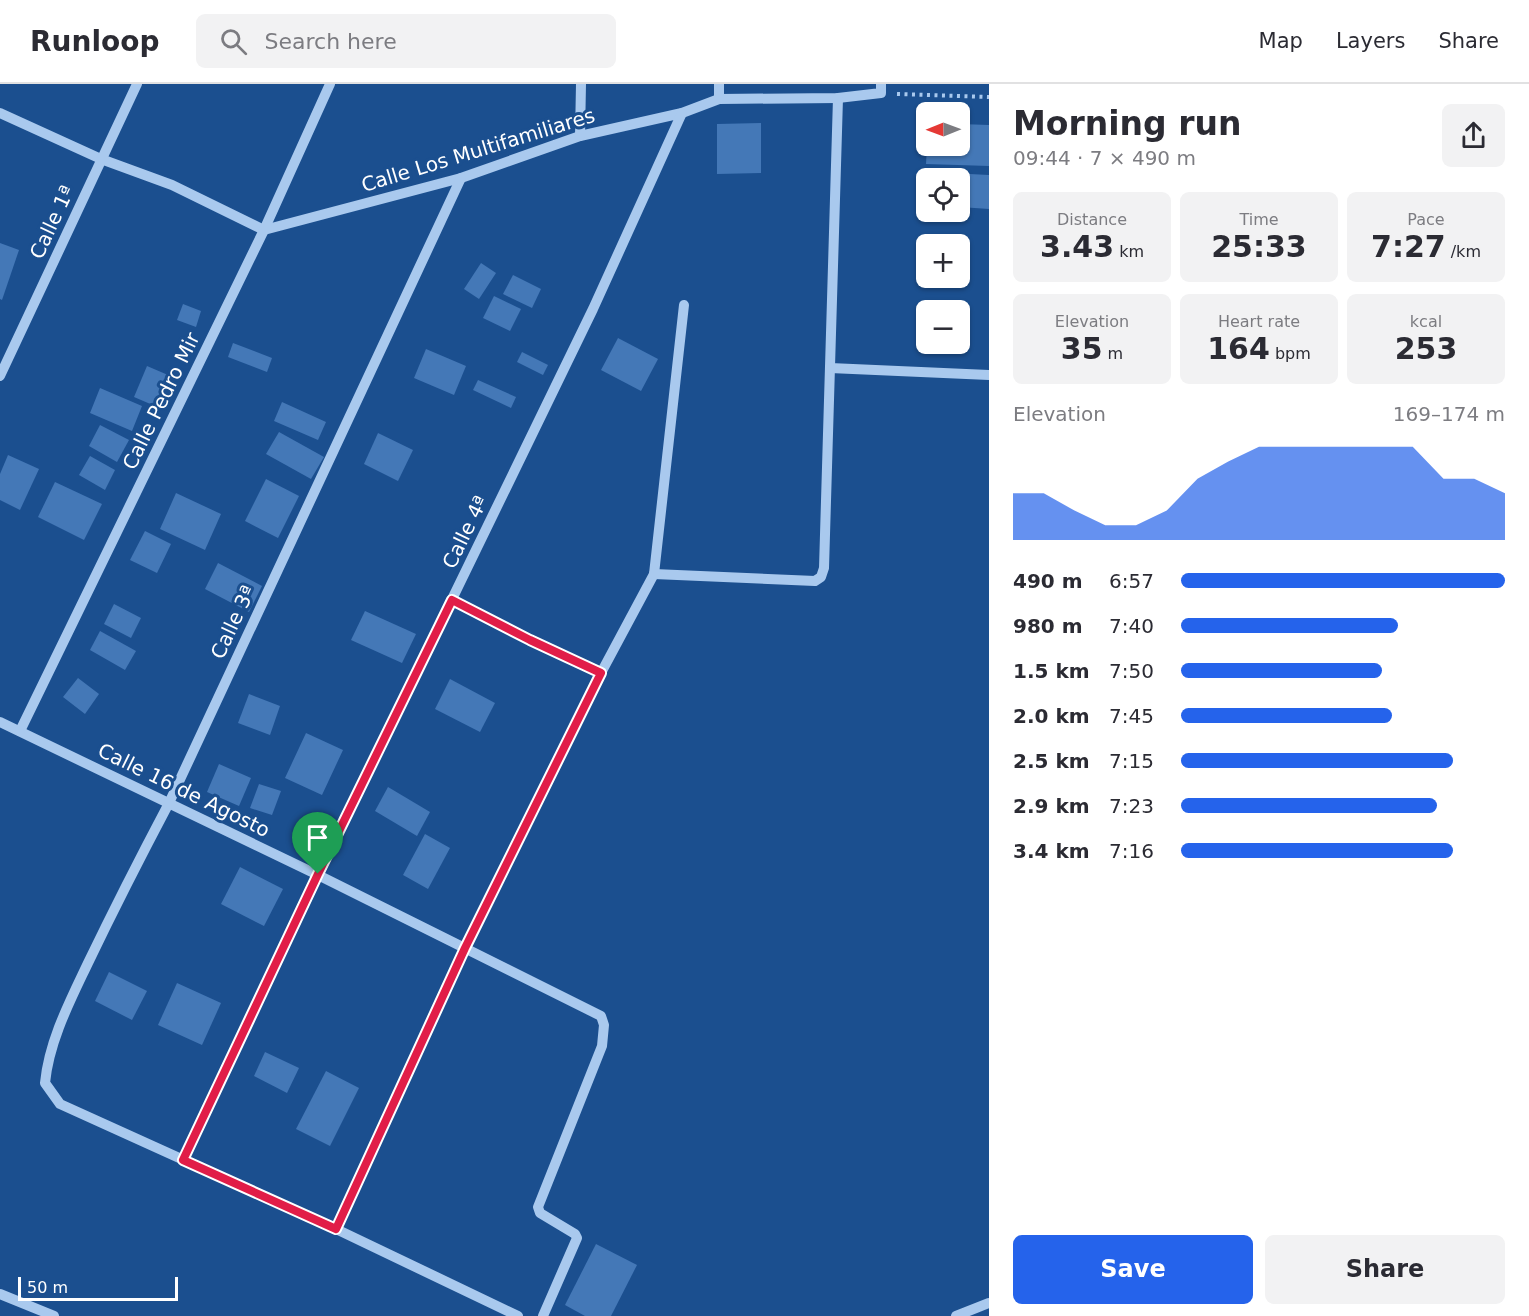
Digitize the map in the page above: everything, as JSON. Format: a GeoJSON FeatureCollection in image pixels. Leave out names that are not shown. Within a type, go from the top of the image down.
{"type":"FeatureCollection","features":[{"type":"Feature","properties":{"kind":"street","name":"Calle 1ª"},"geometry":{"type":"LineString","coordinates":[[0,376],[137,84]]}},
{"type":"Feature","properties":{"kind":"street","name":"Calle Pedro Mir"},"geometry":{"type":"LineString","coordinates":[[20,731],[264,230],[330,84]]}},
{"type":"Feature","properties":{"kind":"street"},"geometry":{"type":"LineString","coordinates":[[580,136],[581,84]]}},
{"type":"Feature","properties":{"kind":"street"},"geometry":{"type":"LineString","coordinates":[[719,84],[719,99]]}},
{"type":"Feature","properties":{"kind":"street","name":"Calle Los Multifamiliares"},"geometry":{"type":"LineString","coordinates":[[264,230],[461,178],[580,136],[682,113],[719,99],[838,98],[881,89]]}},
{"type":"Feature","properties":{"kind":"street"},"geometry":{"type":"LineString","coordinates":[[654,574],[815,581],[821,577],[824,568],[838,98]]}},
{"type":"Feature","properties":{"kind":"street"},"geometry":{"type":"LineString","coordinates":[[0,113],[101,159],[172,185],[264,230]]}},
{"type":"Feature","properties":{"kind":"street","name":"Calle 4ª"},"geometry":{"type":"LineString","coordinates":[[183,1160],[318,874],[593,309],[682,113]]}},
{"type":"Feature","properties":{"kind":"street","name":"Calle 3ª"},"geometry":{"type":"LineString","coordinates":[[183,1160],[60,1104],[45,1083],[47,1058],[76,988],[116,904],[169,803],[461,178]]}},
{"type":"Feature","properties":{"kind":"street"},"geometry":{"type":"LineString","coordinates":[[336,1229],[465,948],[601,673],[654,574],[684,305]]}},
{"type":"Feature","properties":{"kind":"street"},"geometry":{"type":"LineString","coordinates":[[830,368],[989,375]]}},
{"type":"Feature","properties":{"kind":"street"},"geometry":{"type":"LineString","coordinates":[[452,600],[601,673]]}},
{"type":"Feature","properties":{"kind":"street","name":"Calle 16 de Agosto"},"geometry":{"type":"LineString","coordinates":[[0,722],[318,874],[601,1016],[604,1025],[602,1046],[538,1207],[540,1213],[575,1233],[578,1238],[543,1316]]}},
{"type":"Feature","properties":{"kind":"street"},"geometry":{"type":"LineString","coordinates":[[183,1160],[336,1229],[518,1316]]}},
{"type":"Feature","properties":{"kind":"street"},"geometry":{"type":"LineString","coordinates":[[0,1294],[54,1316]]}},
{"type":"Feature","properties":{"kind":"street"},"geometry":{"type":"LineString","coordinates":[[957,1316],[989,1302]]}},
{"type":"Feature","properties":{"kind":"path"},"geometry":{"type":"LineString","coordinates":[[881,89],[989,97]]}},
{"type":"Feature","properties":{"kind":"building"},"geometry":{"type":"Polygon","coordinates":[[[761,123],[761,173],[717,174],[717,124],[761,123]]]}},
{"type":"Feature","properties":{"kind":"building"},"geometry":{"type":"Polygon","coordinates":[[[970,124],[989,125],[989,166],[926,164],[926,156],[970,156],[970,124]]]}},
{"type":"Feature","properties":{"kind":"building"},"geometry":{"type":"Polygon","coordinates":[[[970,174],[989,175],[989,209],[970,208],[970,174]]]}},
{"type":"Feature","properties":{"kind":"building"},"geometry":{"type":"Polygon","coordinates":[[[0,243],[19,250],[2,300],[0,299],[0,243]]]}},
{"type":"Feature","properties":{"kind":"building"},"geometry":{"type":"Polygon","coordinates":[[[481,263],[496,273],[479,299],[464,289],[481,263]]]}},
{"type":"Feature","properties":{"kind":"building"},"geometry":{"type":"Polygon","coordinates":[[[513,275],[541,289],[532,308],[503,294],[513,275]]]}},
{"type":"Feature","properties":{"kind":"building"},"geometry":{"type":"Polygon","coordinates":[[[494,296],[521,309],[510,331],[483,318],[494,296]]]}},
{"type":"Feature","properties":{"kind":"building"},"geometry":{"type":"Polygon","coordinates":[[[183,304],[201,311],[196,327],[177,320],[183,304]]]}},
{"type":"Feature","properties":{"kind":"building"},"geometry":{"type":"Polygon","coordinates":[[[618,338],[658,359],[641,391],[601,370],[618,338]]]}},
{"type":"Feature","properties":{"kind":"building"},"geometry":{"type":"Polygon","coordinates":[[[233,343],[272,358],[267,372],[228,357],[233,343]]]}},
{"type":"Feature","properties":{"kind":"building"},"geometry":{"type":"Polygon","coordinates":[[[426,349],[466,366],[454,395],[414,378],[426,349]]]}},
{"type":"Feature","properties":{"kind":"building"},"geometry":{"type":"Polygon","coordinates":[[[522,352],[548,365],[543,375],[517,362],[522,352]]]}},
{"type":"Feature","properties":{"kind":"building"},"geometry":{"type":"Polygon","coordinates":[[[147,366],[175,378],[162,409],[134,397],[147,366]]]}},
{"type":"Feature","properties":{"kind":"building"},"geometry":{"type":"Polygon","coordinates":[[[478,380],[516,397],[511,408],[473,390],[478,380]]]}},
{"type":"Feature","properties":{"kind":"building"},"geometry":{"type":"Polygon","coordinates":[[[100,388],[142,406],[132,431],[90,413],[100,388]]]}},
{"type":"Feature","properties":{"kind":"building"},"geometry":{"type":"Polygon","coordinates":[[[282,402],[326,422],[318,440],[274,421],[282,402]]]}},
{"type":"Feature","properties":{"kind":"building"},"geometry":{"type":"Polygon","coordinates":[[[100,425],[129,440],[117,462],[89,446],[100,425]]]}},
{"type":"Feature","properties":{"kind":"building"},"geometry":{"type":"Polygon","coordinates":[[[279,432],[324,457],[311,479],[266,454],[279,432]]]}},
{"type":"Feature","properties":{"kind":"building"},"geometry":{"type":"Polygon","coordinates":[[[378,433],[413,450],[398,481],[364,464],[378,433]]]}},
{"type":"Feature","properties":{"kind":"building"},"geometry":{"type":"Polygon","coordinates":[[[8,455],[39,469],[20,510],[0,500],[0,474],[8,455]]]}},
{"type":"Feature","properties":{"kind":"building"},"geometry":{"type":"Polygon","coordinates":[[[90,456],[115,470],[105,490],[79,475],[90,456]]]}},
{"type":"Feature","properties":{"kind":"building"},"geometry":{"type":"Polygon","coordinates":[[[266,479],[299,496],[278,538],[245,521],[266,479]]]}},
{"type":"Feature","properties":{"kind":"building"},"geometry":{"type":"Polygon","coordinates":[[[55,482],[102,504],[84,540],[38,517],[55,482]]]}},
{"type":"Feature","properties":{"kind":"building"},"geometry":{"type":"Polygon","coordinates":[[[176,493],[221,514],[205,550],[160,529],[176,493]]]}},
{"type":"Feature","properties":{"kind":"building"},"geometry":{"type":"Polygon","coordinates":[[[145,531],[171,544],[157,573],[130,560],[145,531]]]}},
{"type":"Feature","properties":{"kind":"building"},"geometry":{"type":"Polygon","coordinates":[[[218,563],[262,586],[249,612],[205,589],[218,563]]]}},
{"type":"Feature","properties":{"kind":"building"},"geometry":{"type":"Polygon","coordinates":[[[114,604],[141,618],[131,638],[104,624],[114,604]]]}},
{"type":"Feature","properties":{"kind":"building"},"geometry":{"type":"Polygon","coordinates":[[[365,611],[416,634],[402,663],[351,640],[365,611]]]}},
{"type":"Feature","properties":{"kind":"building"},"geometry":{"type":"Polygon","coordinates":[[[100,631],[136,651],[125,670],[90,650],[100,631]]]}},
{"type":"Feature","properties":{"kind":"building"},"geometry":{"type":"Polygon","coordinates":[[[78,678],[99,694],[85,714],[63,697],[78,678]]]}},
{"type":"Feature","properties":{"kind":"building"},"geometry":{"type":"Polygon","coordinates":[[[450,679],[495,703],[480,732],[435,709],[450,679]]]}},
{"type":"Feature","properties":{"kind":"building"},"geometry":{"type":"Polygon","coordinates":[[[249,694],[280,706],[270,735],[238,723],[249,694]]]}},
{"type":"Feature","properties":{"kind":"building"},"geometry":{"type":"Polygon","coordinates":[[[306,733],[343,750],[322,795],[285,778],[306,733]]]}},
{"type":"Feature","properties":{"kind":"building"},"geometry":{"type":"Polygon","coordinates":[[[219,764],[251,778],[239,806],[207,792],[219,764]]]}},
{"type":"Feature","properties":{"kind":"building"},"geometry":{"type":"Polygon","coordinates":[[[259,784],[281,791],[272,815],[250,808],[259,784]]]}},
{"type":"Feature","properties":{"kind":"building"},"geometry":{"type":"Polygon","coordinates":[[[388,787],[430,812],[417,836],[375,811],[388,787]]]}},
{"type":"Feature","properties":{"kind":"building"},"geometry":{"type":"Polygon","coordinates":[[[425,834],[450,848],[428,889],[403,875],[425,834]]]}},
{"type":"Feature","properties":{"kind":"building"},"geometry":{"type":"Polygon","coordinates":[[[240,867],[283,889],[264,926],[221,904],[240,867]]]}},
{"type":"Feature","properties":{"kind":"building"},"geometry":{"type":"Polygon","coordinates":[[[109,972],[147,991],[132,1020],[95,1001],[109,972]]]}},
{"type":"Feature","properties":{"kind":"building"},"geometry":{"type":"Polygon","coordinates":[[[177,983],[221,1003],[202,1045],[158,1025],[177,983]]]}},
{"type":"Feature","properties":{"kind":"building"},"geometry":{"type":"Polygon","coordinates":[[[265,1052],[299,1068],[287,1093],[254,1076],[265,1052]]]}},
{"type":"Feature","properties":{"kind":"building"},"geometry":{"type":"Polygon","coordinates":[[[326,1071],[359,1088],[330,1146],[296,1129],[326,1071]]]}},
{"type":"Feature","properties":{"kind":"building"},"geometry":{"type":"Polygon","coordinates":[[[596,1244],[637,1265],[611,1316],[585,1316],[565,1305],[596,1244]]]}},
{"type":"Feature","properties":{"kind":"route"},"geometry":{"type":"LineString","coordinates":[[452,600],[601,673],[465,948],[336,1229],[183,1160],[318,874],[452,600]]}}]}
